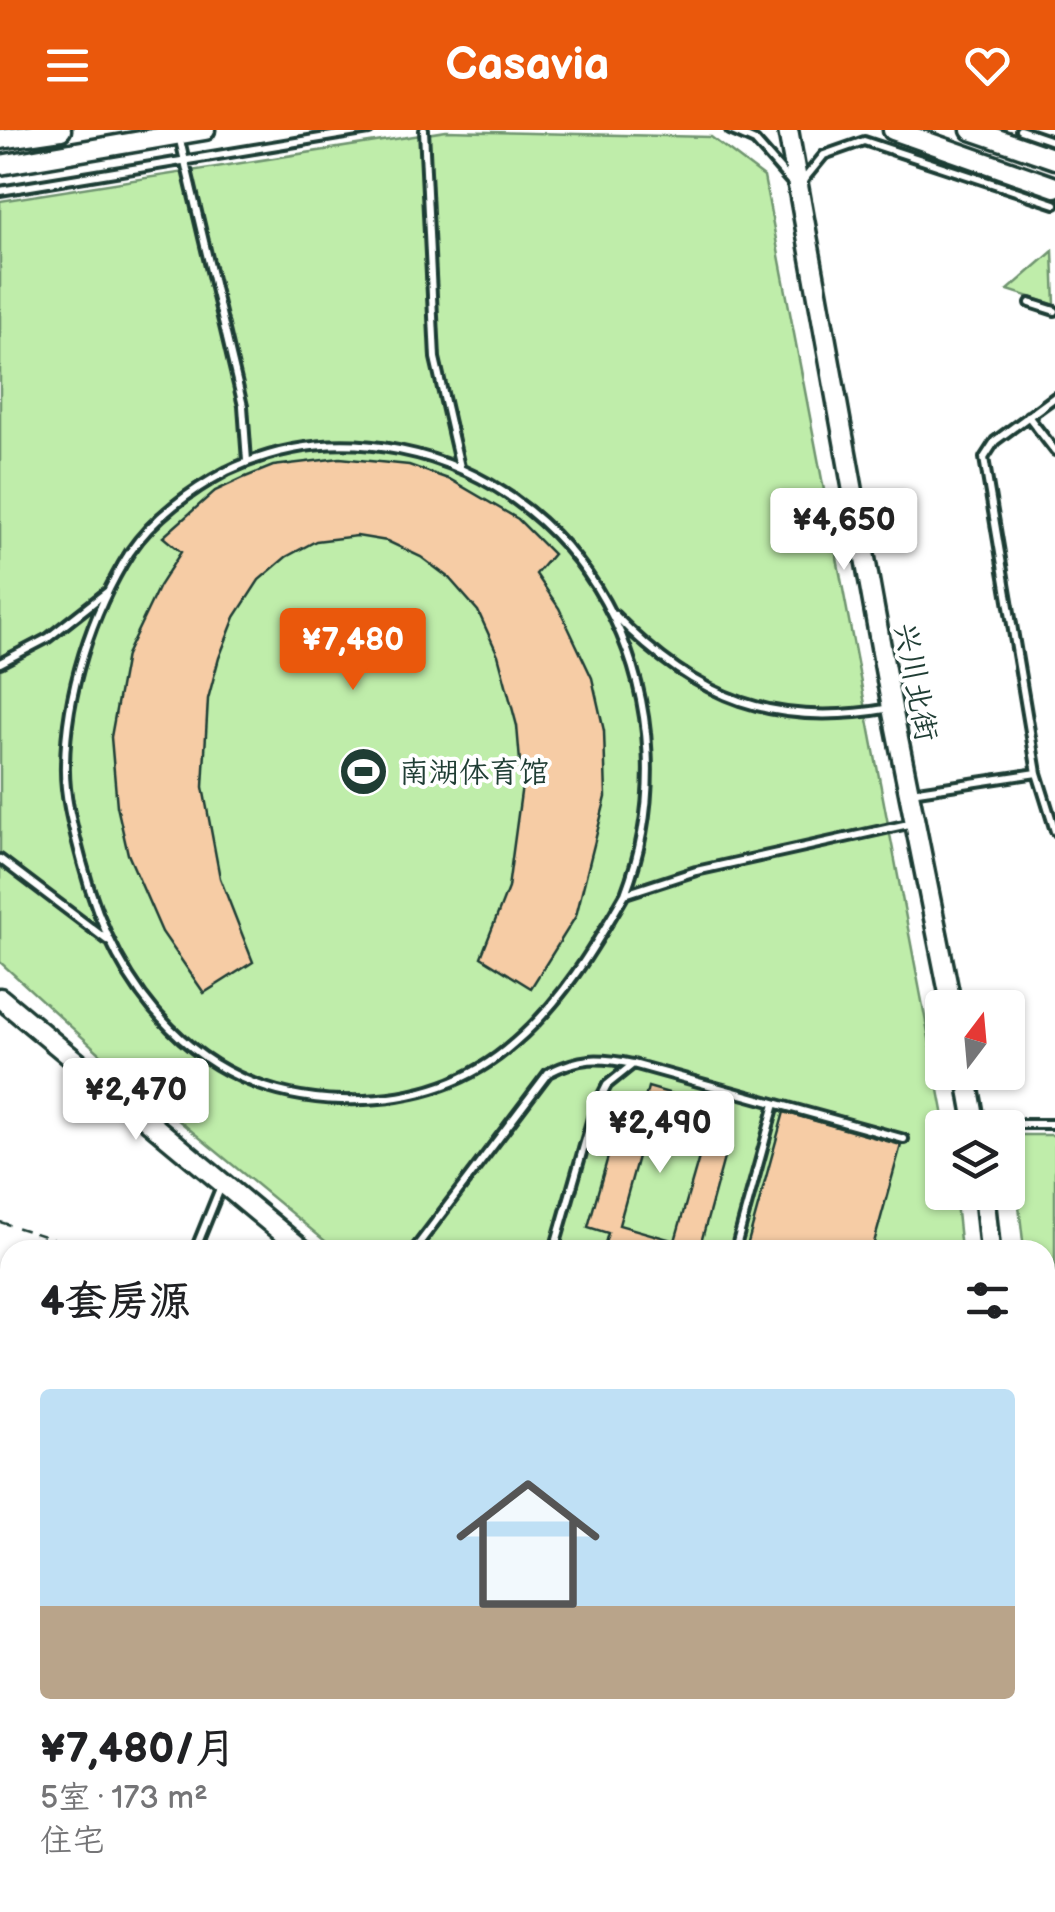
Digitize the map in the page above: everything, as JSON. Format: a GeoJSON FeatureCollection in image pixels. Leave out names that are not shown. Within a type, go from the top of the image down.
{"type":"FeatureCollection","features":[{"type":"Feature","properties":{"kind":"street"},"geometry":{"type":"LineString","coordinates":[[0,139],[60,130]]}},
{"type":"Feature","properties":{"kind":"street"},"geometry":{"type":"LineString","coordinates":[[0,165],[204,130]]}},
{"type":"Feature","properties":{"kind":"street","name":"兴川北街"},"geometry":{"type":"LineString","coordinates":[[788,130],[892,708],[948,990]]}},
{"type":"Feature","properties":{"kind":"street"},"geometry":{"type":"LineString","coordinates":[[972,130],[1055,159]]}},
{"type":"Feature","properties":{"kind":"street"},"geometry":{"type":"LineString","coordinates":[[890,137],[930,143],[1055,187]]}},
{"type":"Feature","properties":{"kind":"street"},"geometry":{"type":"LineString","coordinates":[[0,998],[291,1240]]}},
{"type":"Feature","properties":{"kind":"street"},"geometry":{"type":"LineString","coordinates":[[986,1210],[989,1240]]}},
{"type":"Feature","properties":{"kind":"lane"},"geometry":{"type":"LineString","coordinates":[[0,191],[369,130]]}},
{"type":"Feature","properties":{"kind":"lane"},"geometry":{"type":"LineString","coordinates":[[424,130],[435,358],[460,468]]}},
{"type":"Feature","properties":{"kind":"lane"},"geometry":{"type":"LineString","coordinates":[[730,130],[738,130],[776,162],[797,190],[824,154],[843,144],[890,137],[1055,204]]}},
{"type":"Feature","properties":{"kind":"lane"},"geometry":{"type":"LineString","coordinates":[[1020,130],[1055,142]]}},
{"type":"Feature","properties":{"kind":"lane"},"geometry":{"type":"LineString","coordinates":[[179,135],[242,406],[247,462]]}},
{"type":"Feature","properties":{"kind":"lane"},"geometry":{"type":"LineString","coordinates":[[1030,303],[1055,311]]}},
{"type":"Feature","properties":{"kind":"lane"},"geometry":{"type":"LineString","coordinates":[[1055,398],[995,441],[984,458],[1037,772],[1055,831]]}},
{"type":"Feature","properties":{"kind":"lane"},"geometry":{"type":"LineString","coordinates":[[1028,416],[1055,451]]}},
{"type":"Feature","properties":{"kind":"lane"},"geometry":{"type":"LineString","coordinates":[[612,611],[635,674],[650,756],[643,832],[625,894],[571,982],[512,1046],[444,1086],[406,1097],[329,1100],[243,1078],[200,1055],[167,1029],[131,982],[110,943],[80,855],[64,768],[77,677],[110,590],[150,526],[211,480],[247,462],[278,452],[350,443],[420,454],[460,468],[557,536],[612,611],[667,664],[761,710],[819,716],[892,708]]}},
{"type":"Feature","properties":{"kind":"lane"},"geometry":{"type":"LineString","coordinates":[[0,663],[48,638],[110,590]]}},
{"type":"Feature","properties":{"kind":"lane"},"geometry":{"type":"LineString","coordinates":[[910,792],[1037,772]]}},
{"type":"Feature","properties":{"kind":"lane"},"geometry":{"type":"LineString","coordinates":[[625,894],[696,871],[915,823]]}},
{"type":"Feature","properties":{"kind":"lane"},"geometry":{"type":"LineString","coordinates":[[0,859],[110,943]]}},
{"type":"Feature","properties":{"kind":"lane"},"geometry":{"type":"LineString","coordinates":[[422,1240],[548,1074],[576,1059],[596,1057],[633,1064],[904,1139]]}},
{"type":"Feature","properties":{"kind":"lane"},"geometry":{"type":"LineString","coordinates":[[557,1240],[594,1111],[607,1085],[633,1064]]}},
{"type":"Feature","properties":{"kind":"lane"},"geometry":{"type":"LineString","coordinates":[[738,1240],[774,1104]]}},
{"type":"Feature","properties":{"kind":"lane"},"geometry":{"type":"LineString","coordinates":[[1025,1125],[1055,1124]]}},
{"type":"Feature","properties":{"kind":"lane"},"geometry":{"type":"LineString","coordinates":[[199,1240],[221,1184]]}},
{"type":"Feature","properties":{"kind":"path"},"geometry":{"type":"LineString","coordinates":[[0,1222],[57,1240]]}},
{"type":"Feature","properties":{"kind":"green space"},"geometry":{"type":"Polygon","coordinates":[[[446,131],[711,137],[764,177],[925,1017],[925,1090],[939,1090],[943,1110],[925,1110],[925,1210],[957,1210],[960,1240],[324,1240],[126,1077],[0,962],[0,201],[446,131]]]}},
{"type":"Feature","properties":{"kind":"green space"},"geometry":{"type":"Polygon","coordinates":[[[1053,251],[1055,305],[1008,290],[1053,251]]]}},
{"type":"Feature","properties":{"kind":"green space"},"geometry":{"type":"Polygon","coordinates":[[[1025,1135],[1055,1135],[1055,1240],[1023,1240],[1019,1210],[1025,1210],[1025,1135]]]}},
{"type":"Feature","properties":{"kind":"building"},"geometry":{"type":"Polygon","coordinates":[[[340,458],[409,465],[451,480],[518,519],[553,554],[536,574],[559,608],[592,678],[604,731],[606,797],[576,916],[531,988],[481,957],[508,888],[522,785],[517,726],[498,655],[478,611],[449,578],[421,557],[387,541],[357,536],[316,541],[286,557],[259,580],[235,617],[219,658],[208,699],[203,787],[220,878],[253,962],[204,993],[162,932],[128,854],[117,806],[111,737],[126,655],[159,586],[181,552],[163,537],[215,491],[243,478],[273,466],[340,458]]]}},
{"type":"Feature","properties":{"kind":"building"},"geometry":{"type":"Polygon","coordinates":[[[648,1087],[714,1106],[707,1130],[730,1136],[702,1240],[675,1240],[704,1140],[647,1124],[619,1225],[672,1240],[606,1240],[608,1233],[588,1227],[623,1104],[642,1110],[648,1087]]]}},
{"type":"Feature","properties":{"kind":"building"},"geometry":{"type":"Polygon","coordinates":[[[784,1112],[901,1145],[875,1240],[749,1240],[784,1112]]]}},
{"type":"Feature","properties":{"kind":"place","name":"南湖体育馆"},"geometry":{"type":"Point","coordinates":[364,772]}}]}
